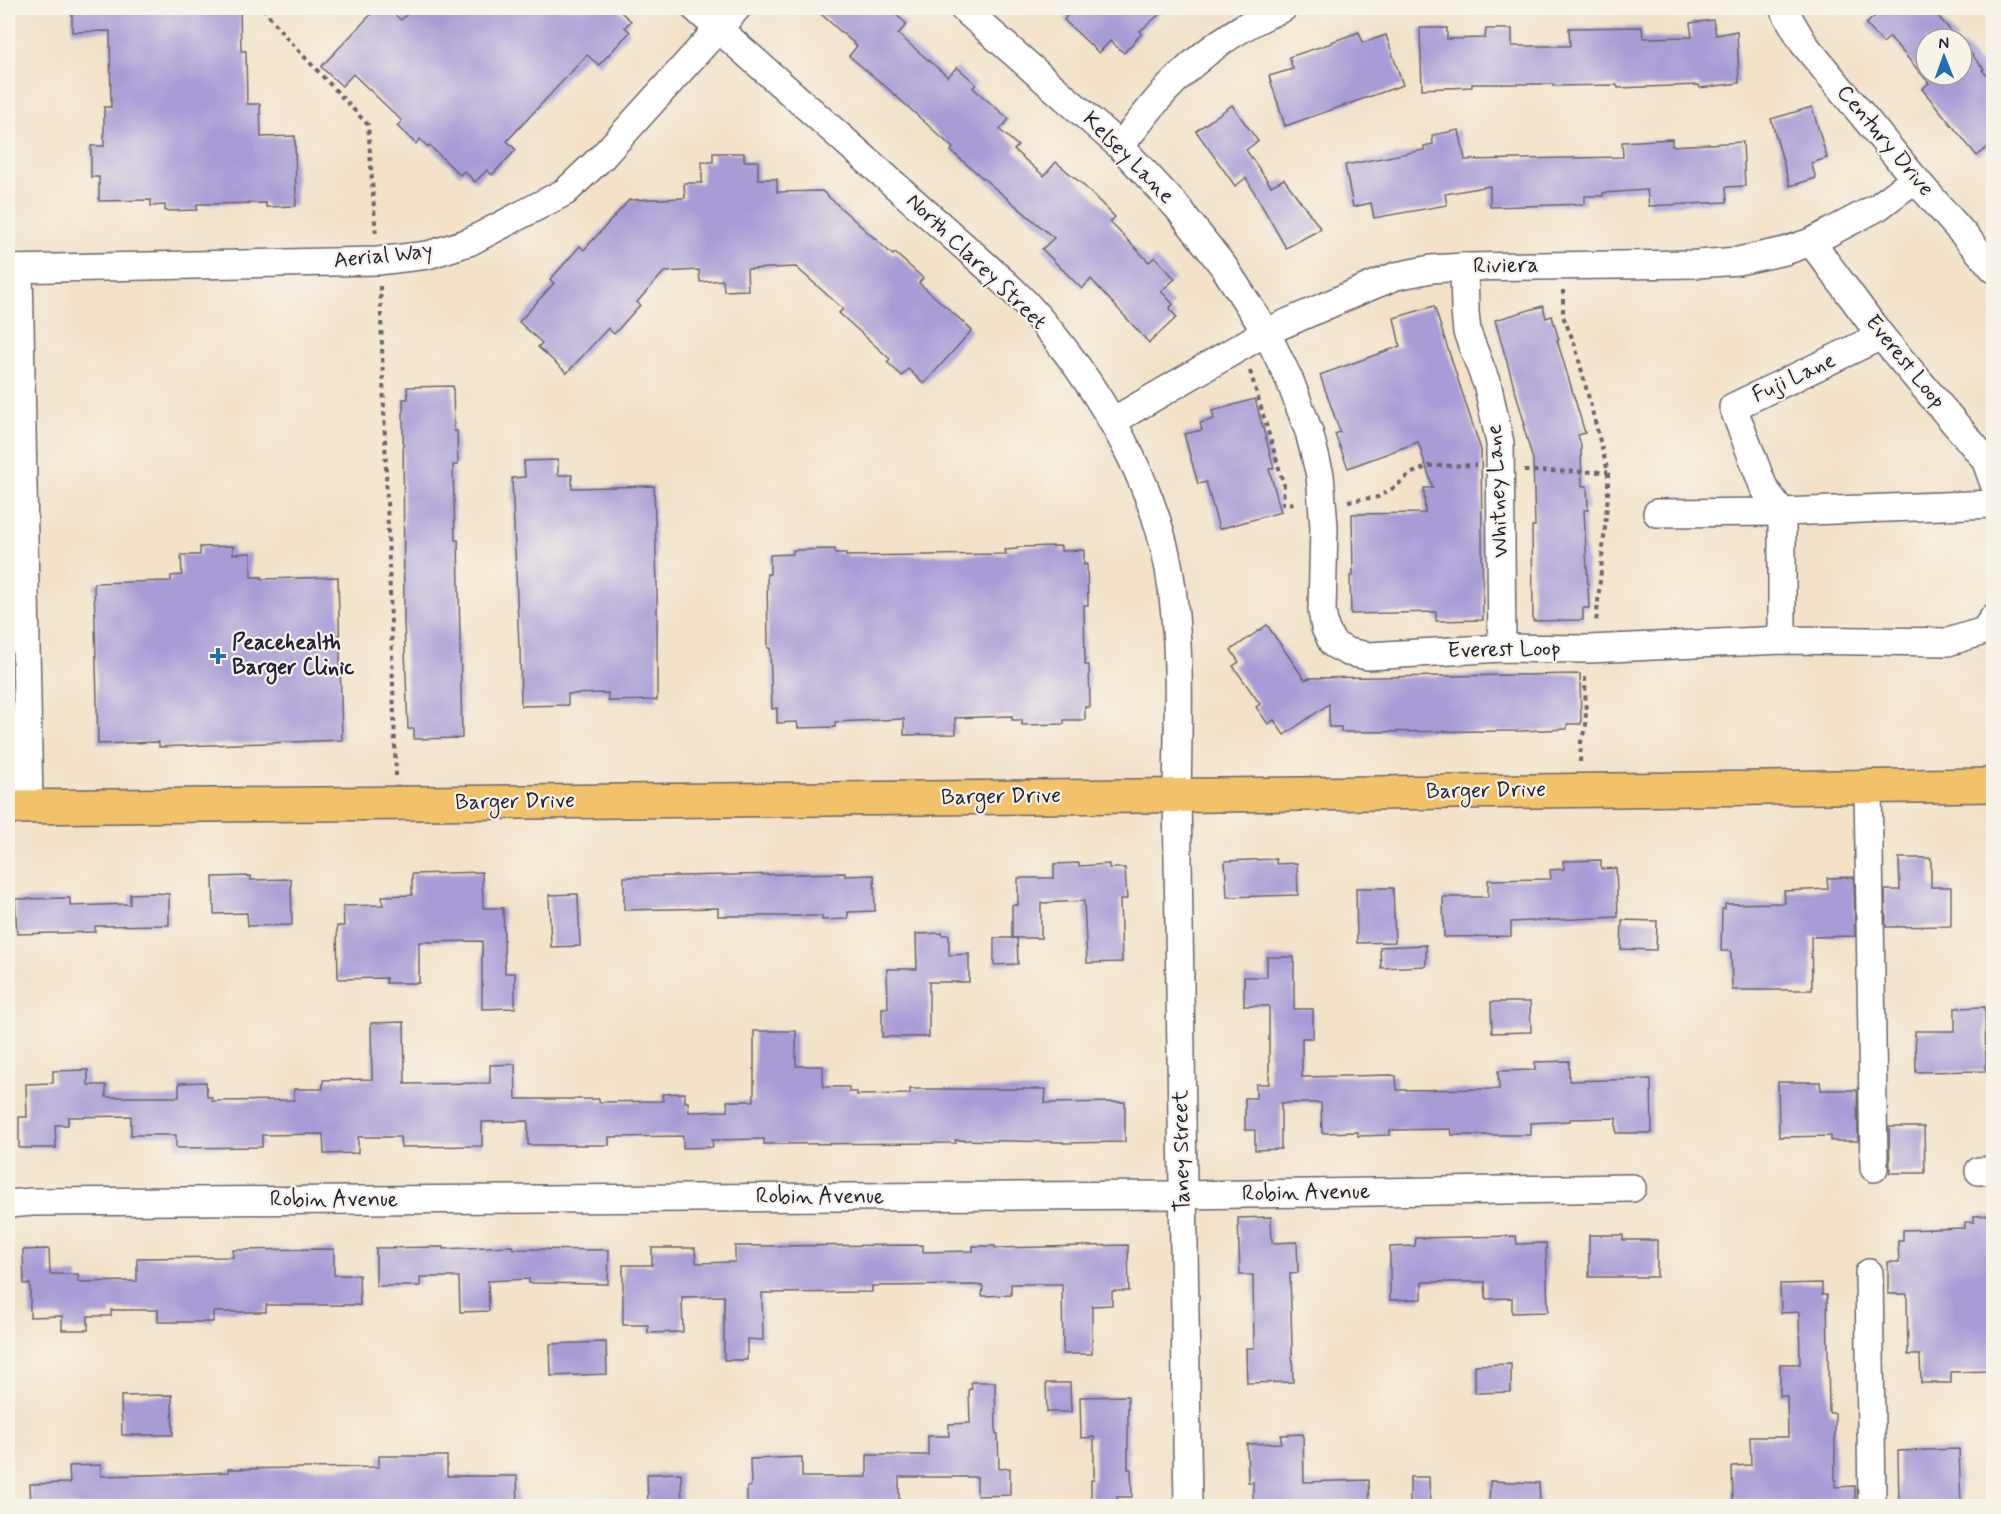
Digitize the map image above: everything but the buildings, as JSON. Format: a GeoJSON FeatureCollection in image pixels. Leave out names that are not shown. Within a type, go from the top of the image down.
{"type":"FeatureCollection","features":[{"type":"Feature","properties":{"kind":"main road","name":"Barger Drive"},"geometry":{"type":"LineString","coordinates":[[18,807],[1994,784]]}},
{"type":"Feature","properties":{"kind":"street","name":"North Clarey Street"},"geometry":{"type":"LineString","coordinates":[[695,8],[984,264],[1029,307],[1068,354],[1113,421],[1143,486],[1168,567],[1175,617],[1179,679],[1177,795]]}},
{"type":"Feature","properties":{"kind":"street","name":"Aerial Way"},"geometry":{"type":"LineString","coordinates":[[13,269],[378,261],[428,255],[469,242],[565,192],[603,156],[737,8]]}},
{"type":"Feature","properties":{"kind":"street","name":"Kelsey Lane"},"geometry":{"type":"LineString","coordinates":[[963,8],[1120,146],[1177,207],[1224,267],[1271,343]]}},
{"type":"Feature","properties":{"kind":"street"},"geometry":{"type":"LineString","coordinates":[[1120,146],[1167,89],[1208,51],[1256,19],[1283,8]]}},
{"type":"Feature","properties":{"kind":"street","name":"Century Drive"},"geometry":{"type":"LineString","coordinates":[[1783,8],[1804,44],[1915,179],[1994,270]]}},
{"type":"Feature","properties":{"kind":"street","name":"Riviera"},"geometry":{"type":"LineString","coordinates":[[1113,421],[1271,343],[1396,276],[1431,269],[1464,267],[1697,264],[1738,261],[1785,251],[1811,242],[1878,207],[1915,179]]}},
{"type":"Feature","properties":{"kind":"street","name":"Everest Loop"},"geometry":{"type":"LineString","coordinates":[[1811,242],[1881,336],[1985,459],[1994,484]]}},
{"type":"Feature","properties":{"kind":"street","name":"Whitney Lane"},"geometry":{"type":"LineString","coordinates":[[1464,267],[1467,332],[1488,387],[1500,443],[1502,648]]}},
{"type":"Feature","properties":{"kind":"street"},"geometry":{"type":"LineString","coordinates":[[13,269],[18,807]]}},
{"type":"Feature","properties":{"kind":"street","name":"Fuji Lane"},"geometry":{"type":"LineString","coordinates":[[1782,512],[1764,488],[1733,407],[1881,336]]}},
{"type":"Feature","properties":{"kind":"street","name":"Everest Loop"},"geometry":{"type":"LineString","coordinates":[[1271,343],[1290,381],[1309,432],[1320,475],[1324,527],[1322,611],[1325,628],[1334,644],[1348,652],[1368,656],[1502,648],[1589,649],[1782,640],[1948,642],[1984,632],[1994,617]]}},
{"type":"Feature","properties":{"kind":"street"},"geometry":{"type":"LineString","coordinates":[[1657,513],[1782,512],[1994,504]]}},
{"type":"Feature","properties":{"kind":"street"},"geometry":{"type":"LineString","coordinates":[[1782,512],[1782,640]]}},
{"type":"Feature","properties":{"kind":"street"},"geometry":{"type":"LineString","coordinates":[[1868,786],[1874,1168]]}},
{"type":"Feature","properties":{"kind":"street","name":"Taney Street"},"geometry":{"type":"LineString","coordinates":[[1177,795],[1188,1506]]}},
{"type":"Feature","properties":{"kind":"street","name":"Robin Avenue"},"geometry":{"type":"LineString","coordinates":[[8,1204],[32,1202],[1182,1195],[1632,1188]]}},
{"type":"Feature","properties":{"kind":"street"},"geometry":{"type":"LineString","coordinates":[[1869,1273],[1872,1506]]}},
{"type":"Feature","properties":{"kind":"path"},"geometry":{"type":"LineString","coordinates":[[263,8],[291,43],[368,124],[378,261],[399,803]]}},
{"type":"Feature","properties":{"kind":"path"},"geometry":{"type":"LineString","coordinates":[[1563,266],[1563,316],[1575,345],[1608,472],[1595,634],[1585,665],[1586,725],[1581,742],[1579,790]]}},
{"type":"Feature","properties":{"kind":"path"},"geometry":{"type":"LineString","coordinates":[[1271,343],[1249,369],[1284,485],[1283,504],[1361,500],[1378,496],[1395,487],[1410,474],[1429,466],[1488,464],[1521,471],[1608,472]]}},
{"type":"Feature","properties":{"kind":"place","name":"Peacehealth Barger Clinic"},"geometry":{"type":"Point","coordinates":[218,656]}}]}
